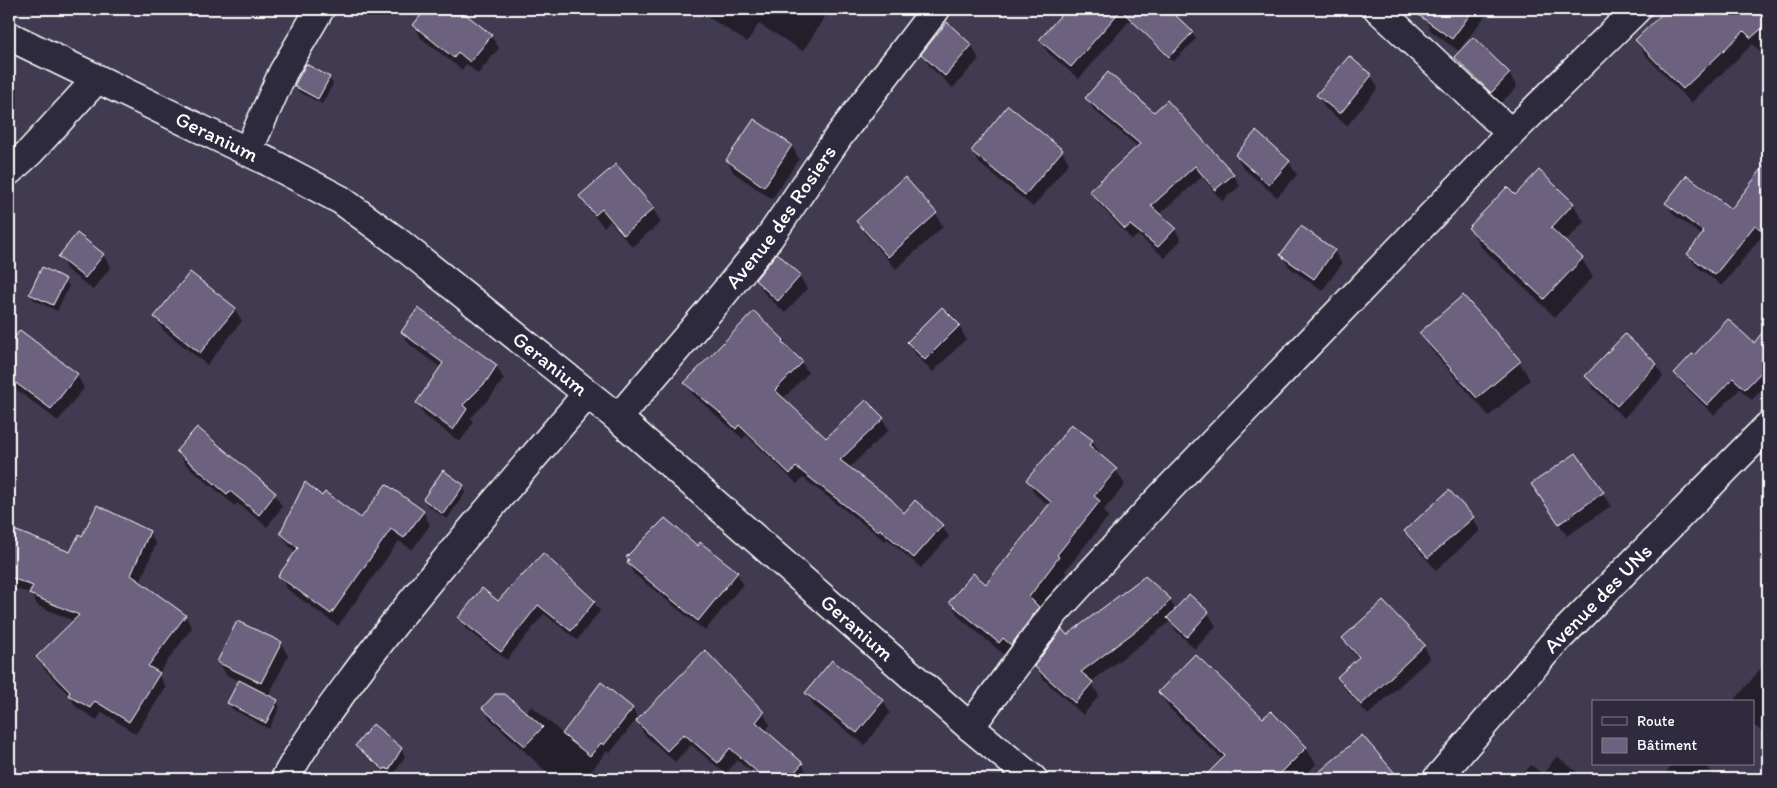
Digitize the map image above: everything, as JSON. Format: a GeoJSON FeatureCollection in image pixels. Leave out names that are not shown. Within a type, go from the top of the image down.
{"type":"FeatureCollection","features":[{"type":"Feature","properties":{"kind":"street"},"geometry":{"type":"LineString","coordinates":[[248,152],[283,72],[320,9]]}},
{"type":"Feature","properties":{"kind":"street","name":"Avenue des Rosiers"},"geometry":{"type":"LineString","coordinates":[[618,418],[769,238],[839,136],[936,9]]}},
{"type":"Feature","properties":{"kind":"street"},"geometry":{"type":"LineString","coordinates":[[1378,9],[1512,133]]}},
{"type":"Feature","properties":{"kind":"street"},"geometry":{"type":"LineString","coordinates":[[970,727],[1055,612],[1159,499],[1512,133],[1637,9]]}},
{"type":"Feature","properties":{"kind":"street","name":"Geranium"},"geometry":{"type":"LineString","coordinates":[[9,36],[248,152],[341,200],[398,242],[618,418],[970,727],[1033,779]]}},
{"type":"Feature","properties":{"kind":"street"},"geometry":{"type":"LineString","coordinates":[[9,171],[30,152],[97,79]]}},
{"type":"Feature","properties":{"kind":"street"},"geometry":{"type":"LineString","coordinates":[[285,779],[299,754],[327,713],[396,620],[587,394]]}},
{"type":"Feature","properties":{"kind":"street","name":"Avenue des UNs"},"geometry":{"type":"LineString","coordinates":[[1438,779],[1550,646],[1768,426]]}},
{"type":"Feature","properties":{"kind":"building"},"geometry":{"type":"Polygon","coordinates":[[[426,9],[459,9],[492,35],[470,62],[458,52],[454,58],[413,25],[426,9]]]}},
{"type":"Feature","properties":{"kind":"building"},"geometry":{"type":"Polygon","coordinates":[[[1066,9],[1169,9],[1193,32],[1169,57],[1121,10],[1071,67],[1039,40],[1066,9]]]}},
{"type":"Feature","properties":{"kind":"building"},"geometry":{"type":"Polygon","coordinates":[[[1410,9],[1474,9],[1452,39],[1410,9]]]}},
{"type":"Feature","properties":{"kind":"building"},"geometry":{"type":"Polygon","coordinates":[[[1667,9],[1768,9],[1768,23],[1751,38],[1744,31],[1683,89],[1635,40],[1667,9]]]}},
{"type":"Feature","properties":{"kind":"building"},"geometry":{"type":"Polygon","coordinates":[[[947,22],[972,45],[945,76],[921,54],[947,22]]]}},
{"type":"Feature","properties":{"kind":"building"},"geometry":{"type":"Polygon","coordinates":[[[1473,37],[1510,73],[1491,93],[1454,57],[1473,37]]]}},
{"type":"Feature","properties":{"kind":"building"},"geometry":{"type":"Polygon","coordinates":[[[1349,56],[1372,75],[1340,114],[1316,95],[1349,56]]]}},
{"type":"Feature","properties":{"kind":"building"},"geometry":{"type":"Polygon","coordinates":[[[306,64],[330,77],[318,99],[294,86],[306,64]]]}},
{"type":"Feature","properties":{"kind":"building"},"geometry":{"type":"Polygon","coordinates":[[[1108,72],[1154,112],[1167,100],[1234,174],[1215,190],[1195,166],[1151,206],[1176,228],[1158,247],[1130,225],[1125,229],[1089,191],[1140,144],[1085,98],[1108,72]]]}},
{"type":"Feature","properties":{"kind":"building"},"geometry":{"type":"Polygon","coordinates":[[[1008,105],[1063,150],[1025,195],[971,151],[1008,105]]]}},
{"type":"Feature","properties":{"kind":"building"},"geometry":{"type":"Polygon","coordinates":[[[754,119],[792,145],[764,187],[726,160],[754,119]]]}},
{"type":"Feature","properties":{"kind":"building"},"geometry":{"type":"Polygon","coordinates":[[[1256,131],[1290,161],[1269,185],[1235,155],[1256,131]]]}},
{"type":"Feature","properties":{"kind":"building"},"geometry":{"type":"Polygon","coordinates":[[[1768,161],[1768,235],[1755,225],[1715,275],[1687,254],[1704,232],[1665,203],[1687,175],[1731,209],[1768,161]]]}},
{"type":"Feature","properties":{"kind":"building"},"geometry":{"type":"Polygon","coordinates":[[[616,164],[654,208],[624,235],[602,209],[595,215],[579,196],[616,164]]]}},
{"type":"Feature","properties":{"kind":"building"},"geometry":{"type":"Polygon","coordinates":[[[1539,170],[1574,203],[1551,228],[1583,258],[1544,299],[1468,228],[1507,187],[1515,195],[1539,170]]]}},
{"type":"Feature","properties":{"kind":"building"},"geometry":{"type":"Polygon","coordinates":[[[905,177],[937,213],[888,257],[856,221],[905,177]]]}},
{"type":"Feature","properties":{"kind":"building"},"geometry":{"type":"Polygon","coordinates":[[[1301,226],[1335,250],[1314,279],[1280,255],[1301,226]]]}},
{"type":"Feature","properties":{"kind":"building"},"geometry":{"type":"Polygon","coordinates":[[[77,233],[104,254],[85,278],[58,257],[77,233]]]}},
{"type":"Feature","properties":{"kind":"building"},"geometry":{"type":"Polygon","coordinates":[[[777,253],[801,275],[778,301],[755,280],[777,253]]]}},
{"type":"Feature","properties":{"kind":"building"},"geometry":{"type":"Polygon","coordinates":[[[42,267],[66,279],[53,305],[29,294],[42,267]]]}},
{"type":"Feature","properties":{"kind":"building"},"geometry":{"type":"Polygon","coordinates":[[[190,272],[236,308],[200,353],[154,317],[190,272]]]}},
{"type":"Feature","properties":{"kind":"building"},"geometry":{"type":"Polygon","coordinates":[[[1463,295],[1521,361],[1477,398],[1419,333],[1463,295]]]}},
{"type":"Feature","properties":{"kind":"building"},"geometry":{"type":"Polygon","coordinates":[[[942,307],[960,325],[925,360],[907,342],[942,307]]]}},
{"type":"Feature","properties":{"kind":"building"},"geometry":{"type":"Polygon","coordinates":[[[418,308],[497,365],[486,382],[463,405],[467,409],[453,430],[416,403],[443,363],[401,332],[418,308]]]}},
{"type":"Feature","properties":{"kind":"building"},"geometry":{"type":"Polygon","coordinates":[[[754,311],[784,340],[782,342],[803,362],[775,390],[826,438],[866,400],[884,418],[840,460],[891,499],[904,513],[915,500],[943,525],[914,558],[880,529],[878,531],[796,467],[790,474],[739,425],[736,429],[718,411],[684,383],[754,311]]]}},
{"type":"Feature","properties":{"kind":"building"},"geometry":{"type":"Polygon","coordinates":[[[1728,319],[1754,343],[1768,325],[1768,365],[1745,389],[1733,378],[1707,405],[1674,373],[1728,319]]]}},
{"type":"Feature","properties":{"kind":"building"},"geometry":{"type":"Polygon","coordinates":[[[20,330],[78,374],[51,409],[9,378],[9,345],[20,330]]]}},
{"type":"Feature","properties":{"kind":"building"},"geometry":{"type":"Polygon","coordinates":[[[1625,334],[1657,364],[1617,406],[1585,376],[1625,334]]]}},
{"type":"Feature","properties":{"kind":"building"},"geometry":{"type":"Polygon","coordinates":[[[1071,424],[1093,440],[1089,445],[1117,469],[1094,496],[1100,501],[1057,555],[1059,557],[1029,597],[1039,607],[1011,645],[1003,638],[999,643],[949,602],[973,573],[986,584],[1051,502],[1026,480],[1071,424]]]}},
{"type":"Feature","properties":{"kind":"building"},"geometry":{"type":"Polygon","coordinates":[[[197,427],[276,493],[259,515],[230,491],[227,494],[176,451],[197,427]]]}},
{"type":"Feature","properties":{"kind":"building"},"geometry":{"type":"Polygon","coordinates":[[[1576,453],[1604,492],[1559,524],[1531,484],[1576,453]]]}},
{"type":"Feature","properties":{"kind":"building"},"geometry":{"type":"Polygon","coordinates":[[[443,470],[464,485],[443,514],[423,499],[443,470]]]}},
{"type":"Feature","properties":{"kind":"building"},"geometry":{"type":"Polygon","coordinates":[[[305,482],[322,496],[325,492],[361,518],[386,484],[424,511],[404,538],[391,529],[331,614],[278,576],[298,548],[280,533],[305,482]]]}},
{"type":"Feature","properties":{"kind":"building"},"geometry":{"type":"Polygon","coordinates":[[[1449,490],[1474,517],[1428,558],[1404,531],[1449,490]]]}},
{"type":"Feature","properties":{"kind":"building"},"geometry":{"type":"Polygon","coordinates":[[[97,505],[150,531],[131,575],[186,615],[148,666],[160,673],[129,722],[95,701],[90,708],[68,695],[70,692],[36,657],[79,615],[29,594],[33,586],[9,577],[9,528],[70,552],[79,534],[82,536],[97,505]]]}},
{"type":"Feature","properties":{"kind":"building"},"geometry":{"type":"Polygon","coordinates":[[[665,518],[698,546],[700,542],[738,572],[698,621],[627,563],[629,560],[626,557],[665,518]]]}},
{"type":"Feature","properties":{"kind":"building"},"geometry":{"type":"Polygon","coordinates":[[[543,553],[595,601],[571,631],[538,605],[501,652],[458,618],[482,588],[498,601],[543,553]]]}},
{"type":"Feature","properties":{"kind":"building"},"geometry":{"type":"Polygon","coordinates":[[[1145,576],[1171,599],[1158,614],[1081,672],[1093,682],[1075,703],[1034,666],[1062,629],[1067,635],[1145,576]]]}},
{"type":"Feature","properties":{"kind":"building"},"geometry":{"type":"Polygon","coordinates":[[[1189,594],[1209,612],[1187,637],[1167,618],[1189,594]]]}},
{"type":"Feature","properties":{"kind":"building"},"geometry":{"type":"Polygon","coordinates":[[[1383,601],[1425,645],[1361,705],[1337,677],[1359,657],[1342,638],[1383,601]]]}},
{"type":"Feature","properties":{"kind":"building"},"geometry":{"type":"Polygon","coordinates":[[[237,621],[282,642],[261,683],[217,662],[237,621]]]}},
{"type":"Feature","properties":{"kind":"building"},"geometry":{"type":"Polygon","coordinates":[[[705,650],[764,712],[756,722],[803,763],[788,779],[765,779],[730,748],[718,763],[684,734],[667,751],[636,721],[705,650]]]}},
{"type":"Feature","properties":{"kind":"building"},"geometry":{"type":"Polygon","coordinates":[[[1195,654],[1263,718],[1271,711],[1307,747],[1275,779],[1202,779],[1225,756],[1158,692],[1195,654]]]}},
{"type":"Feature","properties":{"kind":"building"},"geometry":{"type":"Polygon","coordinates":[[[832,660],[884,700],[857,733],[805,693],[832,660]]]}},
{"type":"Feature","properties":{"kind":"building"},"geometry":{"type":"Polygon","coordinates":[[[239,680],[278,700],[266,723],[227,703],[239,680]]]}},
{"type":"Feature","properties":{"kind":"building"},"geometry":{"type":"Polygon","coordinates":[[[601,682],[633,708],[604,745],[601,743],[590,756],[562,734],[601,682]]]}},
{"type":"Feature","properties":{"kind":"building"},"geometry":{"type":"Polygon","coordinates":[[[495,694],[505,694],[543,727],[525,746],[482,708],[495,694]]]}},
{"type":"Feature","properties":{"kind":"building"},"geometry":{"type":"Polygon","coordinates":[[[373,724],[402,748],[389,770],[385,768],[384,770],[355,746],[373,724]]]}},
{"type":"Feature","properties":{"kind":"building"},"geometry":{"type":"Polygon","coordinates":[[[1362,735],[1400,779],[1311,779],[1362,735]]]}}]}
